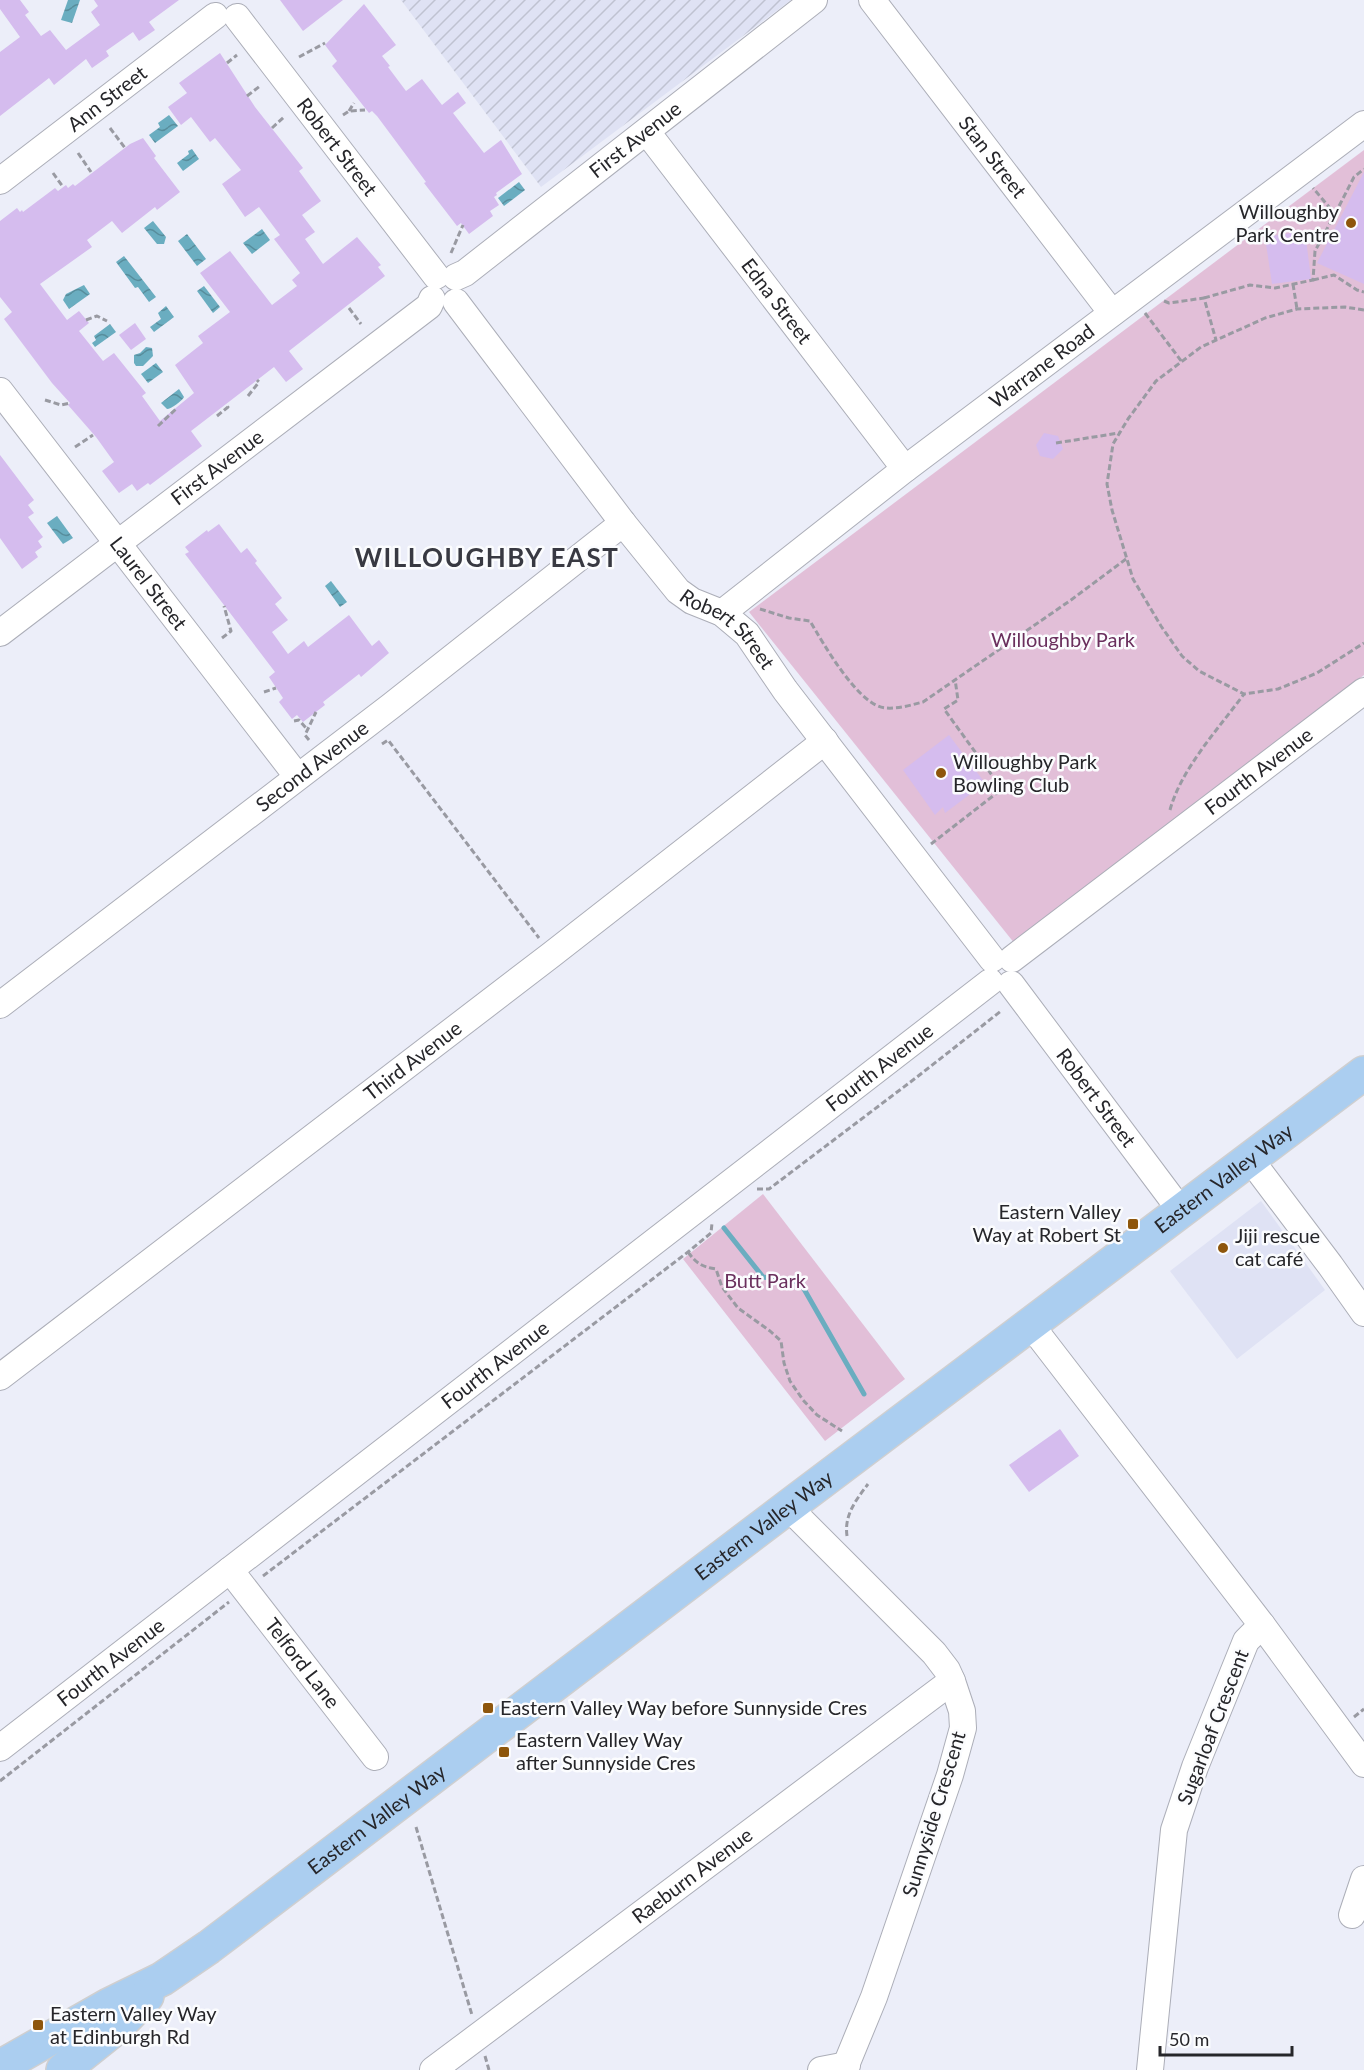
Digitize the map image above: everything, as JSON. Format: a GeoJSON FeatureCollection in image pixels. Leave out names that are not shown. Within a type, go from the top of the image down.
{"type":"FeatureCollection","features":[{"type":"Feature","properties":{"kind":"main road","name":"Eastern Valley Way"},"geometry":{"type":"LineString","coordinates":[[0,2067],[162,1979],[209,1947],[1364,1073]]}},
{"type":"Feature","properties":{"kind":"main road","name":"Eastern Valley Way"},"geometry":{"type":"LineString","coordinates":[[71,2068],[118,2026],[162,1979]]}},
{"type":"Feature","properties":{"kind":"street","name":"First Avenue"},"geometry":{"type":"LineString","coordinates":[[0,633],[429,306],[446,281],[465,273],[814,0]]}},
{"type":"Feature","properties":{"kind":"street","name":"Stan Street"},"geometry":{"type":"LineString","coordinates":[[872,0],[1112,313]]}},
{"type":"Feature","properties":{"kind":"street","name":"Ann Street"},"geometry":{"type":"LineString","coordinates":[[0,181],[226,8]]}},
{"type":"Feature","properties":{"kind":"street","name":"Robert Street"},"geometry":{"type":"LineString","coordinates":[[226,8],[446,281],[622,523],[678,591],[722,613],[747,634],[785,690],[1001,971],[1181,1211]]}},
{"type":"Feature","properties":{"kind":"street","name":"Warrane Road"},"geometry":{"type":"LineString","coordinates":[[722,613],[905,469],[1364,124]]}},
{"type":"Feature","properties":{"kind":"street","name":"Edna Street"},"geometry":{"type":"LineString","coordinates":[[647,132],[905,469]]}},
{"type":"Feature","properties":{"kind":"street","name":"Laurel Street"},"geometry":{"type":"LineString","coordinates":[[0,391],[297,776]]}},
{"type":"Feature","properties":{"kind":"street","name":"Second Avenue"},"geometry":{"type":"LineString","coordinates":[[0,1005],[397,700],[622,523]]}},
{"type":"Feature","properties":{"kind":"street","name":"Fourth Avenue"},"geometry":{"type":"LineString","coordinates":[[0,1748],[237,1580],[1001,971],[1364,691]]}},
{"type":"Feature","properties":{"kind":"street","name":"Third Avenue"},"geometry":{"type":"LineString","coordinates":[[0,1377],[551,955],[825,741]]}},
{"type":"Feature","properties":{"kind":"street"},"geometry":{"type":"LineString","coordinates":[[1250,1159],[1364,1313]]}},
{"type":"Feature","properties":{"kind":"street"},"geometry":{"type":"LineString","coordinates":[[1030,1324],[1262,1625],[1364,1764]]}},
{"type":"Feature","properties":{"kind":"street","name":"Sunnyside Crescent"},"geometry":{"type":"LineString","coordinates":[[788,1507],[934,1653],[948,1670],[962,1711],[963,1728],[950,1775],[874,1997],[846,2067]]}},
{"type":"Feature","properties":{"kind":"street","name":"Telford Lane"},"geometry":{"type":"LineString","coordinates":[[237,1580],[375,1757]]}},
{"type":"Feature","properties":{"kind":"street","name":"Sugarloaf Crescent"},"geometry":{"type":"LineString","coordinates":[[1150,2070],[1174,1830],[1195,1767],[1246,1641],[1262,1625]]}},
{"type":"Feature","properties":{"kind":"street","name":"Raeburn Avenue"},"geometry":{"type":"LineString","coordinates":[[433,2070],[952,1682]]}},
{"type":"Feature","properties":{"kind":"street"},"geometry":{"type":"LineString","coordinates":[[1352,1915],[1364,1879]]}},
{"type":"Feature","properties":{"kind":"street"},"geometry":{"type":"LineString","coordinates":[[821,2070],[846,2067]]}},
{"type":"Feature","properties":{"kind":"path"},"geometry":{"type":"LineString","coordinates":[[299,57],[325,44]]}},
{"type":"Feature","properties":{"kind":"path"},"geometry":{"type":"LineString","coordinates":[[227,63],[237,55]]}},
{"type":"Feature","properties":{"kind":"path"},"geometry":{"type":"LineString","coordinates":[[247,96],[260,86]]}},
{"type":"Feature","properties":{"kind":"path"},"geometry":{"type":"LineString","coordinates":[[343,115],[354,103]]}},
{"type":"Feature","properties":{"kind":"path"},"geometry":{"type":"LineString","coordinates":[[349,111],[365,110]]}},
{"type":"Feature","properties":{"kind":"path"},"geometry":{"type":"LineString","coordinates":[[272,128],[284,117]]}},
{"type":"Feature","properties":{"kind":"path"},"geometry":{"type":"LineString","coordinates":[[110,128],[125,148]]}},
{"type":"Feature","properties":{"kind":"path"},"geometry":{"type":"LineString","coordinates":[[78,153],[91,172]]}},
{"type":"Feature","properties":{"kind":"path"},"geometry":{"type":"LineString","coordinates":[[1313,280],[1315,250],[1354,177],[1364,170]]}},
{"type":"Feature","properties":{"kind":"path"},"geometry":{"type":"LineString","coordinates":[[1302,171],[1335,214]]}},
{"type":"Feature","properties":{"kind":"path"},"geometry":{"type":"LineString","coordinates":[[52,172],[63,187]]}},
{"type":"Feature","properties":{"kind":"path"},"geometry":{"type":"LineString","coordinates":[[446,281],[463,225]]}},
{"type":"Feature","properties":{"kind":"path"},"geometry":{"type":"LineString","coordinates":[[1162,300],[1169,303],[1204,298],[1250,285],[1275,288],[1334,275],[1364,292]]}},
{"type":"Feature","properties":{"kind":"path"},"geometry":{"type":"LineString","coordinates":[[1293,284],[1297,309]]}},
{"type":"Feature","properties":{"kind":"path"},"geometry":{"type":"LineString","coordinates":[[1134,297],[1182,362]]}},
{"type":"Feature","properties":{"kind":"path"},"geometry":{"type":"LineString","coordinates":[[1204,298],[1216,340]]}},
{"type":"Feature","properties":{"kind":"path"},"geometry":{"type":"LineString","coordinates":[[1364,310],[1345,307],[1297,309],[1265,318],[1201,347],[1156,381],[1119,433],[1113,444],[1107,483],[1112,510],[1133,579],[1182,656],[1199,671],[1244,694],[1278,689],[1317,673],[1364,643]]}},
{"type":"Feature","properties":{"kind":"path"},"geometry":{"type":"LineString","coordinates":[[349,308],[361,324]]}},
{"type":"Feature","properties":{"kind":"path"},"geometry":{"type":"LineString","coordinates":[[86,320],[97,316],[107,321]]}},
{"type":"Feature","properties":{"kind":"path"},"geometry":{"type":"LineString","coordinates":[[248,396],[259,382],[257,380]]}},
{"type":"Feature","properties":{"kind":"path"},"geometry":{"type":"LineString","coordinates":[[45,400],[61,405],[70,403]]}},
{"type":"Feature","properties":{"kind":"path"},"geometry":{"type":"LineString","coordinates":[[217,416],[228,407],[226,404]]}},
{"type":"Feature","properties":{"kind":"path"},"geometry":{"type":"LineString","coordinates":[[158,426],[177,408]]}},
{"type":"Feature","properties":{"kind":"path"},"geometry":{"type":"LineString","coordinates":[[1056,443],[1119,433]]}},
{"type":"Feature","properties":{"kind":"path"},"geometry":{"type":"LineString","coordinates":[[75,447],[93,435]]}},
{"type":"Feature","properties":{"kind":"path"},"geometry":{"type":"LineString","coordinates":[[752,607],[789,618],[810,621],[827,650],[862,695],[871,703],[884,708],[923,702],[1071,600],[1126,559]]}},
{"type":"Feature","properties":{"kind":"path"},"geometry":{"type":"LineString","coordinates":[[222,638],[231,631],[224,606]]}},
{"type":"Feature","properties":{"kind":"path"},"geometry":{"type":"LineString","coordinates":[[914,857],[1002,789],[944,709],[958,700],[955,679]]}},
{"type":"Feature","properties":{"kind":"path"},"geometry":{"type":"LineString","coordinates":[[264,692],[276,688]]}},
{"type":"Feature","properties":{"kind":"path"},"geometry":{"type":"LineString","coordinates":[[1174,836],[1170,813],[1175,792],[1198,756],[1244,694]]}},
{"type":"Feature","properties":{"kind":"path"},"geometry":{"type":"LineString","coordinates":[[309,740],[305,735],[316,712]]}},
{"type":"Feature","properties":{"kind":"path"},"geometry":{"type":"LineString","coordinates":[[294,721],[299,720],[308,729]]}},
{"type":"Feature","properties":{"kind":"path"},"geometry":{"type":"LineString","coordinates":[[382,744],[388,740],[551,955]]}},
{"type":"Feature","properties":{"kind":"path"},"geometry":{"type":"LineString","coordinates":[[754,1189],[769,1189],[926,1071],[1001,1011]]}},
{"type":"Feature","properties":{"kind":"path"},"geometry":{"type":"LineString","coordinates":[[0,1781],[237,1580],[688,1251],[711,1233],[712,1220]]}},
{"type":"Feature","properties":{"kind":"path"},"geometry":{"type":"LineString","coordinates":[[688,1251],[694,1262],[716,1269],[722,1287],[738,1308],[781,1341],[784,1364],[790,1381],[817,1415],[842,1431]]}},
{"type":"Feature","properties":{"kind":"path"},"geometry":{"type":"LineString","coordinates":[[849,1542],[846,1525],[853,1505],[868,1484]]}},
{"type":"Feature","properties":{"kind":"path"},"geometry":{"type":"LineString","coordinates":[[416,1827],[489,2070]]}},
{"type":"Feature","properties":{"kind":"shaded area"},"geometry":{"type":"Polygon","coordinates":[[[401,0],[791,0],[541,187],[401,0]]]}},
{"type":"Feature","properties":{"kind":"shaded area"},"geometry":{"type":"Polygon","coordinates":[[[1261,1201],[1325,1290],[1237,1359],[1170,1271],[1261,1201]]]}},
{"type":"Feature","properties":{"kind":"green space","name":"Willoughby Park"},"geometry":{"type":"Polygon","coordinates":[[[1364,150],[1364,675],[1015,944],[749,612],[1364,150]]]}},
{"type":"Feature","properties":{"kind":"green space","name":"Butt Park"},"geometry":{"type":"Polygon","coordinates":[[[763,1194],[905,1379],[825,1441],[683,1259],[763,1194]]]}},
{"type":"Feature","properties":{"kind":"water"},"geometry":{"type":"Polygon","coordinates":[[[68,0],[80,0],[72,23],[61,20],[68,0]]]}},
{"type":"Feature","properties":{"kind":"water"},"geometry":{"type":"Polygon","coordinates":[[[169,115],[178,126],[155,143],[149,135],[160,127],[158,123],[169,115]]]}},
{"type":"Feature","properties":{"kind":"water"},"geometry":{"type":"Polygon","coordinates":[[[192,149],[199,159],[183,171],[177,163],[192,149]]]}},
{"type":"Feature","properties":{"kind":"water"},"geometry":{"type":"Polygon","coordinates":[[[519,182],[525,190],[504,206],[498,198],[519,182]]]}},
{"type":"Feature","properties":{"kind":"water"},"geometry":{"type":"Polygon","coordinates":[[[153,221],[166,237],[164,244],[157,244],[144,228],[153,221]]]}},
{"type":"Feature","properties":{"kind":"water"},"geometry":{"type":"Polygon","coordinates":[[[262,229],[270,240],[252,254],[243,243],[262,229]]]}},
{"type":"Feature","properties":{"kind":"water"},"geometry":{"type":"Polygon","coordinates":[[[187,234],[206,259],[197,266],[178,241],[187,234]]]}},
{"type":"Feature","properties":{"kind":"water"},"geometry":{"type":"Polygon","coordinates":[[[124,256],[156,297],[149,302],[138,287],[135,288],[116,262],[124,256]]]}},
{"type":"Feature","properties":{"kind":"water"},"geometry":{"type":"Polygon","coordinates":[[[84,285],[90,294],[69,309],[63,300],[66,294],[84,285]]]}},
{"type":"Feature","properties":{"kind":"water"},"geometry":{"type":"Polygon","coordinates":[[[204,286],[220,307],[213,313],[197,291],[204,286]]]}},
{"type":"Feature","properties":{"kind":"water"},"geometry":{"type":"Polygon","coordinates":[[[166,306],[174,317],[154,332],[150,327],[161,319],[158,313],[166,306]]]}},
{"type":"Feature","properties":{"kind":"water"},"geometry":{"type":"Polygon","coordinates":[[[110,324],[116,332],[95,347],[92,343],[96,340],[94,336],[110,324]]]}},
{"type":"Feature","properties":{"kind":"water"},"geometry":{"type":"Polygon","coordinates":[[[146,347],[152,348],[153,356],[143,366],[136,366],[134,355],[146,347]]]}},
{"type":"Feature","properties":{"kind":"water"},"geometry":{"type":"Polygon","coordinates":[[[156,363],[163,372],[148,383],[141,374],[156,363]]]}},
{"type":"Feature","properties":{"kind":"water"},"geometry":{"type":"Polygon","coordinates":[[[179,389],[184,397],[167,409],[161,403],[179,389]]]}},
{"type":"Feature","properties":{"kind":"water"},"geometry":{"type":"Polygon","coordinates":[[[57,516],[73,538],[63,544],[47,523],[57,516]]]}},
{"type":"Feature","properties":{"kind":"water"},"geometry":{"type":"Polygon","coordinates":[[[331,581],[347,602],[340,607],[325,586],[331,581]]]}},
{"type":"Feature","properties":{"kind":"building"},"geometry":{"type":"Polygon","coordinates":[[[0,0],[20,0],[29,12],[25,15],[41,36],[50,30],[66,50],[100,25],[91,12],[98,6],[94,0],[179,0],[149,22],[155,30],[139,41],[133,32],[106,51],[109,56],[92,68],[86,59],[54,85],[49,78],[0,116],[0,52],[20,37],[0,9],[0,0]]]}},
{"type":"Feature","properties":{"kind":"building"},"geometry":{"type":"Polygon","coordinates":[[[280,0],[343,0],[303,31],[280,0]]]}},
{"type":"Feature","properties":{"kind":"building"},"geometry":{"type":"Polygon","coordinates":[[[364,4],[396,45],[382,56],[406,91],[422,79],[442,105],[458,92],[466,103],[453,113],[484,153],[501,140],[522,174],[496,193],[494,197],[499,205],[490,211],[493,216],[469,234],[461,223],[457,226],[377,116],[372,111],[369,113],[332,66],[337,61],[325,45],[364,4]]]}},
{"type":"Feature","properties":{"kind":"building"},"geometry":{"type":"Polygon","coordinates":[[[220,53],[255,107],[303,168],[299,171],[321,201],[302,215],[315,232],[305,239],[323,264],[357,237],[381,265],[378,267],[385,276],[289,351],[303,369],[286,382],[274,367],[191,431],[202,446],[150,485],[148,483],[137,491],[132,484],[119,493],[102,471],[114,462],[4,319],[12,312],[0,297],[0,221],[17,208],[23,212],[55,188],[58,191],[66,185],[68,188],[73,184],[75,186],[130,144],[143,138],[156,156],[154,158],[180,192],[157,210],[155,207],[122,233],[112,221],[87,240],[92,247],[40,284],[67,320],[79,311],[89,323],[79,331],[103,361],[114,353],[146,393],[142,396],[160,421],[194,393],[175,365],[203,343],[198,336],[230,312],[200,273],[230,251],[272,305],[297,286],[292,280],[300,273],[274,239],[280,235],[259,207],[245,217],[222,184],[241,170],[215,138],[210,142],[191,117],[181,125],[168,107],[187,93],[179,83],[220,53]]]}},
{"type":"Feature","properties":{"kind":"building","name":"Willoughby Park Centre"},"geometry":{"type":"Polygon","coordinates":[[[1364,172],[1364,284],[1317,263],[1364,172]]]}},
{"type":"Feature","properties":{"kind":"building"},"geometry":{"type":"Polygon","coordinates":[[[1305,231],[1311,279],[1272,284],[1265,237],[1305,231]]]}},
{"type":"Feature","properties":{"kind":"building"},"geometry":{"type":"Polygon","coordinates":[[[135,323],[146,339],[131,350],[119,335],[135,323]]]}},
{"type":"Feature","properties":{"kind":"building"},"geometry":{"type":"Polygon","coordinates":[[[1044,433],[1058,436],[1063,449],[1053,459],[1040,456],[1036,445],[1044,433]]]}},
{"type":"Feature","properties":{"kind":"building"},"geometry":{"type":"Polygon","coordinates":[[[0,455],[34,500],[28,505],[34,513],[28,517],[43,537],[38,541],[42,547],[35,552],[38,557],[22,569],[0,538],[0,455]]]}},
{"type":"Feature","properties":{"kind":"building"},"geometry":{"type":"Polygon","coordinates":[[[219,524],[241,553],[247,548],[257,561],[255,563],[282,598],[275,604],[288,620],[272,632],[288,654],[304,641],[308,647],[349,615],[372,646],[379,640],[389,653],[361,677],[359,674],[323,702],[325,705],[303,722],[297,715],[292,719],[279,702],[283,698],[269,677],[275,672],[185,554],[189,552],[185,547],[219,524]]]}},
{"type":"Feature","properties":{"kind":"building","name":"Willoughby Park Bowling Club"},"geometry":{"type":"Polygon","coordinates":[[[949,735],[985,783],[945,813],[943,807],[935,815],[903,770],[949,735]]]}},
{"type":"Feature","properties":{"kind":"building"},"geometry":{"type":"Polygon","coordinates":[[[1060,1429],[1079,1456],[1029,1492],[1009,1465],[1060,1429]]]}},
{"type":"Feature","properties":{"kind":"waterway"},"geometry":{"type":"LineString","coordinates":[[724,1228],[763,1277],[800,1282],[864,1394]]}},
{"type":"Feature","properties":{"kind":"place","name":"Willoughby Park Centre"},"geometry":{"type":"Point","coordinates":[1351,223]}},
{"type":"Feature","properties":{"kind":"place","name":"Willoughby Park Bowling Club"},"geometry":{"type":"Point","coordinates":[941,773]}},
{"type":"Feature","properties":{"kind":"place","name":"Eastern Valley Way at Robert St"},"geometry":{"type":"Point","coordinates":[1133,1224]}},
{"type":"Feature","properties":{"kind":"place","name":"Jiji rescue cat café"},"geometry":{"type":"Point","coordinates":[1223,1248]}},
{"type":"Feature","properties":{"kind":"place","name":"Eastern Valley Way before Sunnyside Cres"},"geometry":{"type":"Point","coordinates":[488,1708]}},
{"type":"Feature","properties":{"kind":"place","name":"Eastern Valley Way after Sunnyside Cres"},"geometry":{"type":"Point","coordinates":[504,1752]}},
{"type":"Feature","properties":{"kind":"place","name":"Eastern Valley Way at Edinburgh Rd"},"geometry":{"type":"Point","coordinates":[38,2025]}},
{"type":"Feature","properties":{"kind":"district","name":"WILLOUGHBY EAST"},"geometry":{"type":"Point","coordinates":[487,558]}}]}
